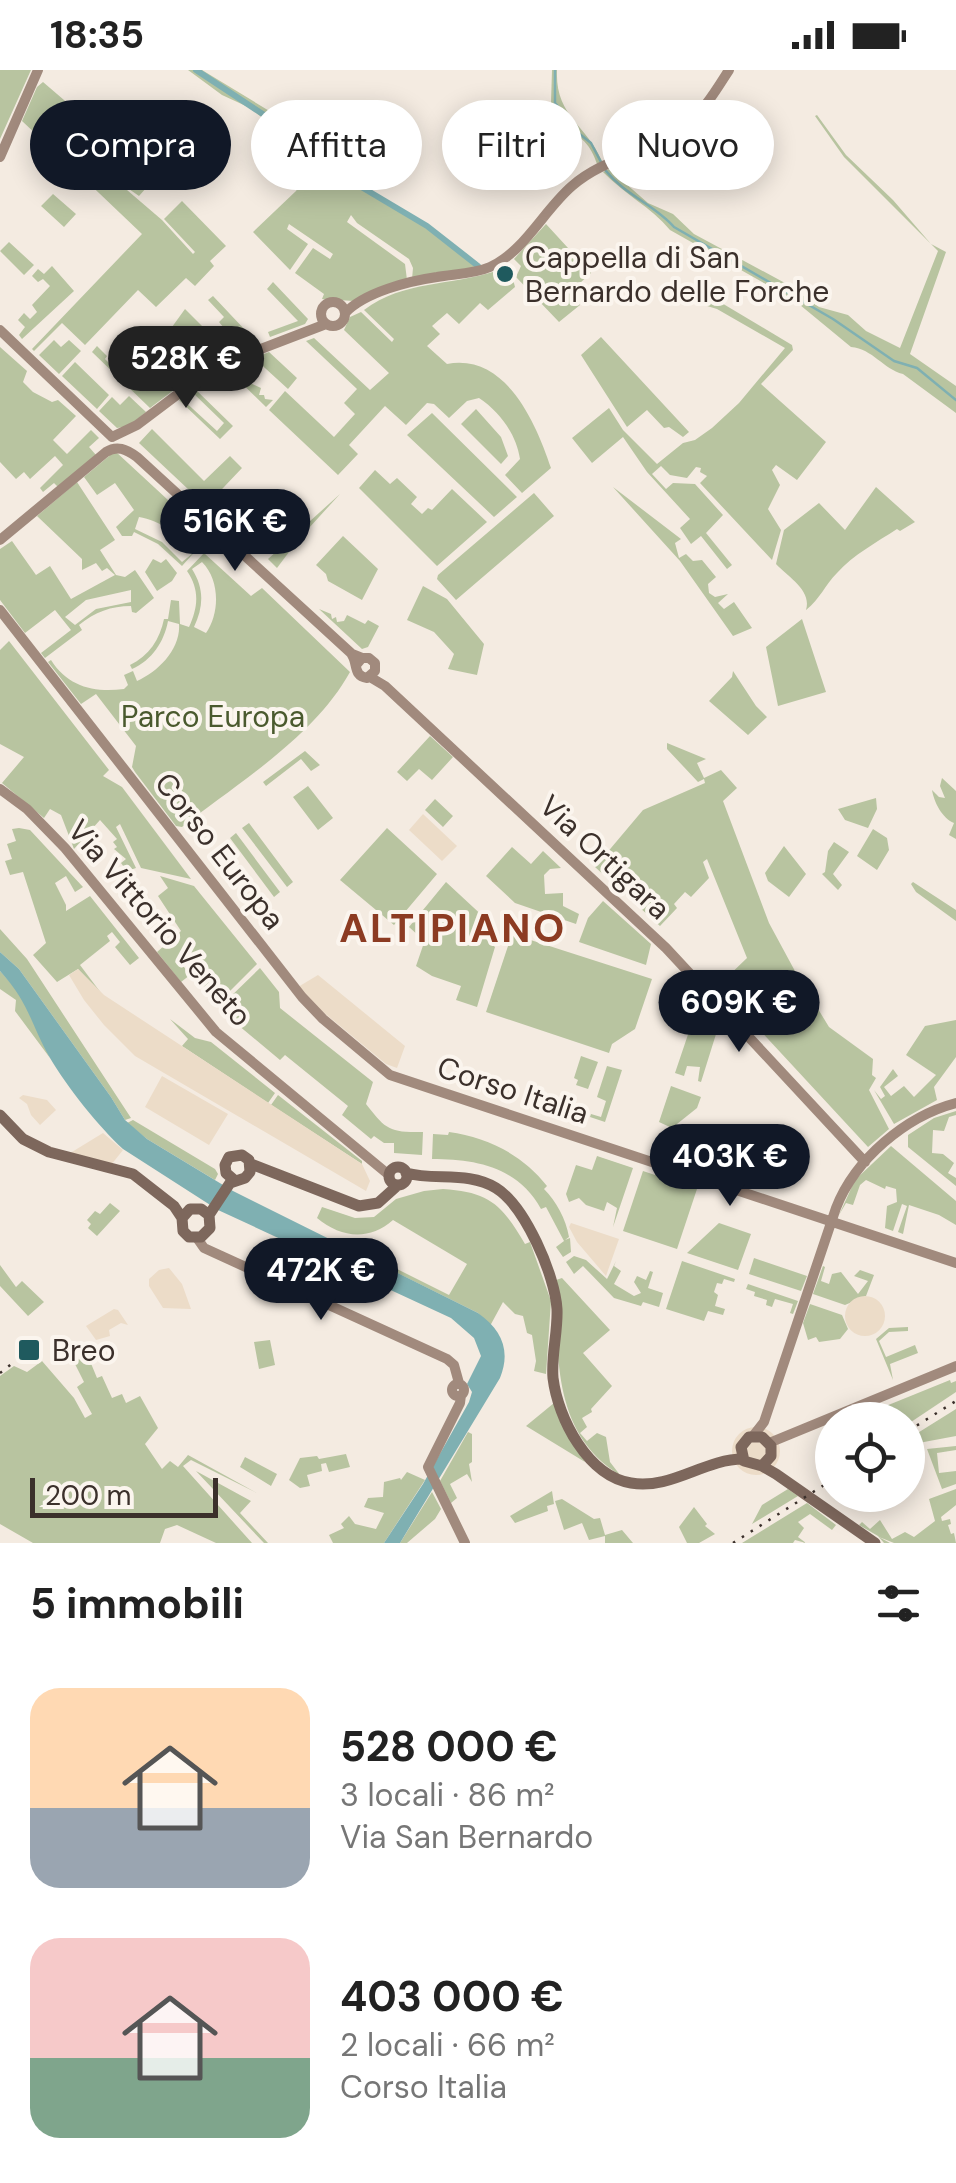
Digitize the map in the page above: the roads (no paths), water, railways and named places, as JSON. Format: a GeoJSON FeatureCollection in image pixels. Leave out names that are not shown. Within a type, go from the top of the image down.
{"type":"FeatureCollection","features":[{"type":"Feature","properties":{"kind":"main road"},"geometry":{"type":"LineString","coordinates":[[0,1115],[27,1142],[68,1160],[133,1174],[170,1202],[200,1210],[211,1224],[203,1241],[183,1231],[200,1210],[227,1181],[250,1170],[366,1207],[378,1203],[396,1180],[467,1178],[490,1184],[505,1194],[522,1217],[545,1265],[556,1299],[552,1371],[557,1398],[580,1446],[599,1469],[622,1481],[642,1484],[668,1480],[767,1447]]}},
{"type":"Feature","properties":{"kind":"main road"},"geometry":{"type":"LineString","coordinates":[[227,1181],[226,1160],[233,1155],[242,1155],[250,1170]]}},
{"type":"Feature","properties":{"kind":"main road"},"geometry":{"type":"LineString","coordinates":[[742,1453],[749,1465],[767,1447]]}},
{"type":"Feature","properties":{"kind":"main road"},"geometry":{"type":"LineString","coordinates":[[767,1447],[781,1478],[874,1543]]}},
{"type":"Feature","properties":{"kind":"street"},"geometry":{"type":"LineString","coordinates":[[0,157],[38,70]]}},
{"type":"Feature","properties":{"kind":"street"},"geometry":{"type":"LineString","coordinates":[[0,540],[117,440],[214,366],[324,321],[338,324],[346,308],[424,279],[486,268],[508,256],[564,194],[602,166],[685,126],[704,107],[729,70]]}},
{"type":"Feature","properties":{"kind":"street"},"geometry":{"type":"LineString","coordinates":[[324,321],[326,305],[334,302],[346,308]]}},
{"type":"Feature","properties":{"kind":"street","name":"Via Ortigara"},"geometry":{"type":"LineString","coordinates":[[0,330],[357,659],[372,660],[373,674],[661,943],[869,1158]]}},
{"type":"Feature","properties":{"kind":"street","name":"Corso Europa"},"geometry":{"type":"LineString","coordinates":[[0,610],[290,982],[323,1020],[396,1078]]}},
{"type":"Feature","properties":{"kind":"street","name":"Via Vittorio Veneto"},"geometry":{"type":"LineString","coordinates":[[0,789],[65,848],[218,1034],[396,1180]]}},
{"type":"Feature","properties":{"kind":"street","name":"Corso Italia"},"geometry":{"type":"LineString","coordinates":[[396,1078],[956,1263]]}},
{"type":"Feature","properties":{"kind":"street"},"geometry":{"type":"LineString","coordinates":[[956,1103],[918,1117],[869,1158],[845,1188],[764,1422],[767,1447],[956,1366]]}},
{"type":"Feature","properties":{"kind":"street"},"geometry":{"type":"LineString","coordinates":[[203,1241],[447,1358],[454,1365],[458,1390],[428,1465],[464,1543]]}},
{"type":"Feature","properties":{"kind":"water"},"geometry":{"type":"Polygon","coordinates":[[[0,952],[19,969],[125,1120],[147,1139],[233,1191],[478,1313],[498,1334],[505,1359],[500,1378],[400,1543],[384,1543],[469,1402],[472,1392],[467,1384],[481,1356],[474,1338],[451,1318],[218,1210],[123,1149],[57,1069],[24,1004],[0,971],[0,952]]]}},
{"type":"Feature","properties":{"kind":"waterway"},"geometry":{"type":"LineString","coordinates":[[196,70],[296,136],[353,182],[427,226],[478,266]]}},
{"type":"Feature","properties":{"kind":"waterway"},"geometry":{"type":"LineString","coordinates":[[555,70],[555,103],[567,124],[591,143],[602,164]]}},
{"type":"Feature","properties":{"kind":"waterway"},"geometry":{"type":"LineString","coordinates":[[626,190],[674,227],[833,319],[894,361],[917,368],[956,400]]}},
{"type":"Feature","properties":{"kind":"railway"},"geometry":{"type":"LineString","coordinates":[[0,1373],[19,1358]]}},
{"type":"Feature","properties":{"kind":"railway"},"geometry":{"type":"LineString","coordinates":[[925,1420],[956,1401]]}},
{"type":"Feature","properties":{"kind":"railway"},"geometry":{"type":"LineString","coordinates":[[733,1543],[815,1491]]}},
{"type":"Feature","properties":{"kind":"place","name":"Cappella di San Bernardo delle Forche"},"geometry":{"type":"Point","coordinates":[505,274]}},
{"type":"Feature","properties":{"kind":"place","name":"Breo"},"geometry":{"type":"Point","coordinates":[29,1350]}},
{"type":"Feature","properties":{"kind":"district","name":"ALTIPIANO"},"geometry":{"type":"Point","coordinates":[453,928]}},
{"type":"Feature","properties":{"kind":"park label","name":"Parco Europa"},"geometry":{"type":"Point","coordinates":[213,716]}}]}
